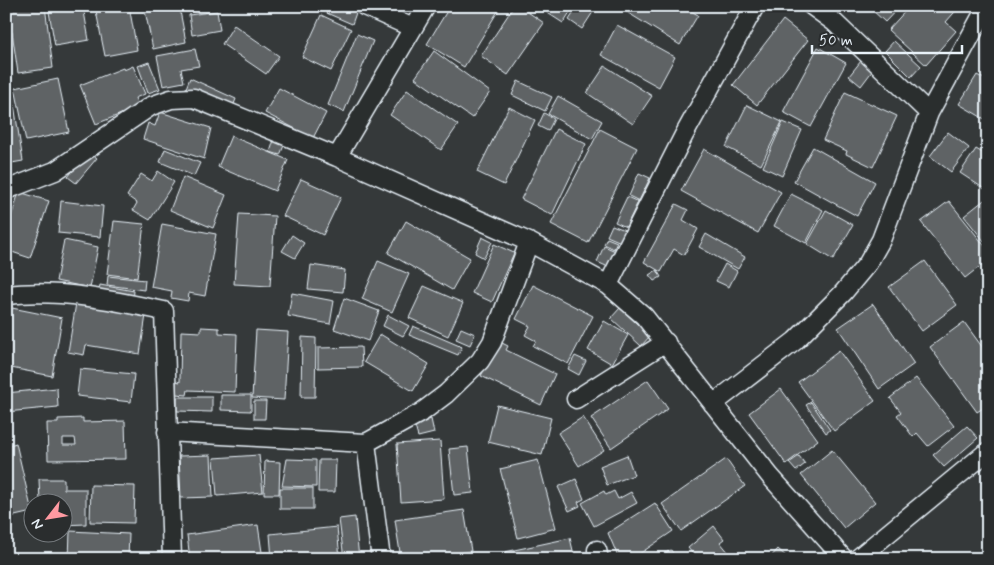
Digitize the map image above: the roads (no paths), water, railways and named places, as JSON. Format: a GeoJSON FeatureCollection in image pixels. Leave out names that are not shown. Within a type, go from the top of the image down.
{"type":"FeatureCollection","features":[{"type":"Feature","properties":{"kind":"street"},"geometry":{"type":"LineString","coordinates":[[364,6],[413,28]]}},
{"type":"Feature","properties":{"kind":"street"},"geometry":{"type":"LineString","coordinates":[[337,158],[426,6]]}},
{"type":"Feature","properties":{"kind":"street"},"geometry":{"type":"LineString","coordinates":[[608,285],[684,135],[755,6]]}},
{"type":"Feature","properties":{"kind":"street"},"geometry":{"type":"LineString","coordinates":[[812,6],[834,22],[929,113]]}},
{"type":"Feature","properties":{"kind":"street"},"geometry":{"type":"LineString","coordinates":[[713,404],[795,341],[843,292],[868,263],[881,240],[929,113],[988,6]]}},
{"type":"Feature","properties":{"kind":"street"},"geometry":{"type":"LineString","coordinates":[[6,190],[55,171],[151,106],[171,99],[194,98],[529,242],[608,285],[644,316],[770,476],[844,559]]}},
{"type":"Feature","properties":{"kind":"street"},"geometry":{"type":"LineString","coordinates":[[167,432],[366,443],[422,412],[446,394],[480,361],[492,342],[529,242]]}},
{"type":"Feature","properties":{"kind":"street"},"geometry":{"type":"LineString","coordinates":[[6,295],[50,294],[92,297],[164,311],[172,559]]}},
{"type":"Feature","properties":{"kind":"street"},"geometry":{"type":"LineString","coordinates":[[576,399],[666,342]]}},
{"type":"Feature","properties":{"kind":"street"},"geometry":{"type":"LineString","coordinates":[[366,443],[381,559]]}},
{"type":"Feature","properties":{"kind":"street"},"geometry":{"type":"LineString","coordinates":[[856,559],[988,451]]}}]}
